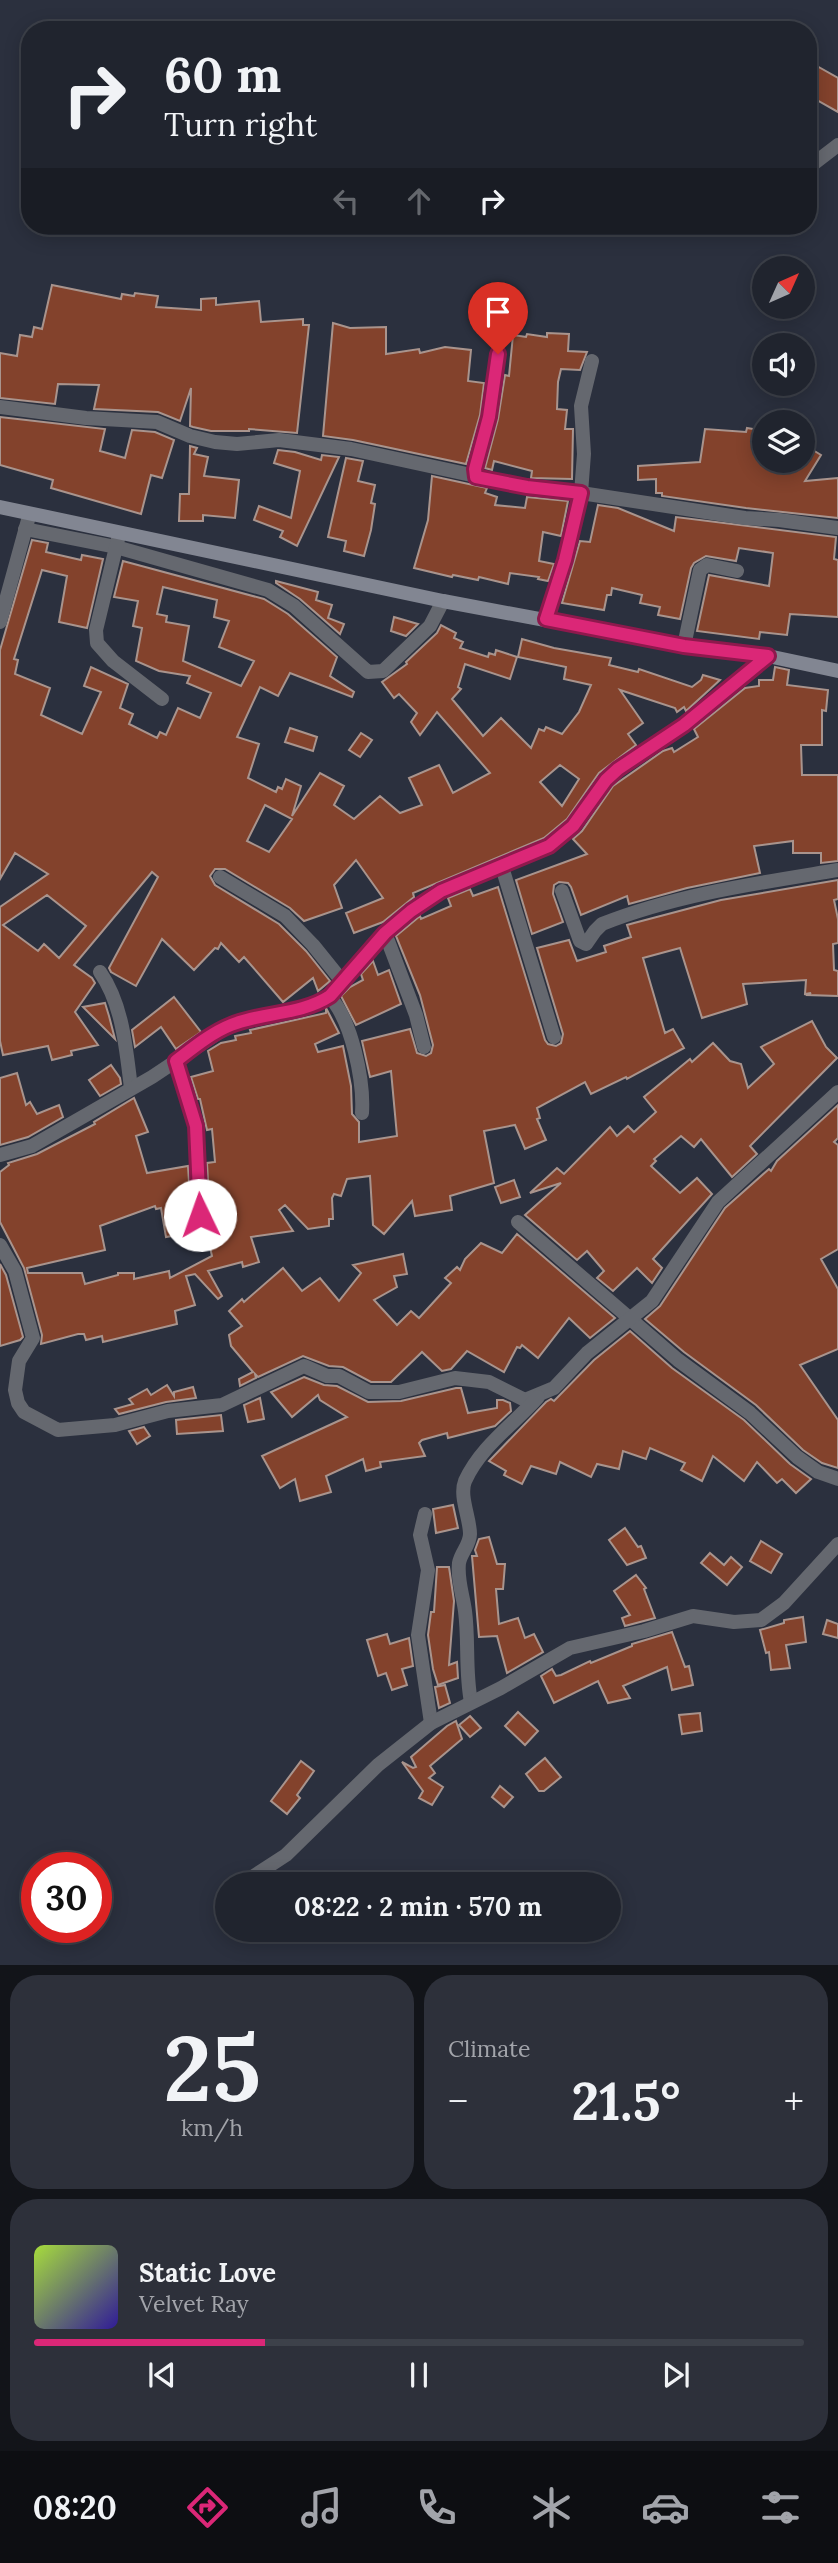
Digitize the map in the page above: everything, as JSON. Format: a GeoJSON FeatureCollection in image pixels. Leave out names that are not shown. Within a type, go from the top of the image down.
{"type":"FeatureCollection","features":[{"type":"Feature","properties":{"kind":"street"},"geometry":{"type":"LineString","coordinates":[[817,161],[838,145]]}},
{"type":"Feature","properties":{"kind":"street"},"geometry":{"type":"LineString","coordinates":[[476,477],[475,469],[489,417],[498,354]]}},
{"type":"Feature","properties":{"kind":"street"},"geometry":{"type":"LineString","coordinates":[[546,619],[565,560],[581,493],[584,454],[581,406],[592,361]]}},
{"type":"Feature","properties":{"kind":"street"},"geometry":{"type":"LineString","coordinates":[[0,407],[86,418],[157,422],[190,436],[215,442],[237,444],[279,440],[351,449],[527,487],[745,518],[838,528]]}},
{"type":"Feature","properties":{"kind":"street"},"geometry":{"type":"LineString","coordinates":[[0,507],[30,512],[268,590],[294,606],[368,671],[383,671],[430,626],[443,601]]}},
{"type":"Feature","properties":{"kind":"street"},"geometry":{"type":"LineString","coordinates":[[0,622],[30,512]]}},
{"type":"Feature","properties":{"kind":"street"},"geometry":{"type":"LineString","coordinates":[[25,529],[118,541],[684,646],[768,656],[838,671]]}},
{"type":"Feature","properties":{"kind":"street"},"geometry":{"type":"LineString","coordinates":[[118,541],[96,630],[97,643],[113,661],[162,699]]}},
{"type":"Feature","properties":{"kind":"street"},"geometry":{"type":"LineString","coordinates":[[684,646],[700,570],[707,565],[737,571]]}},
{"type":"Feature","properties":{"kind":"street"},"geometry":{"type":"LineString","coordinates":[[0,1155],[32,1146],[176,1061],[230,1025],[308,1007],[330,996],[385,933],[411,911],[441,891],[549,846],[573,826],[606,780],[618,769],[684,725],[768,656]]}},
{"type":"Feature","properties":{"kind":"street"},"geometry":{"type":"LineString","coordinates":[[502,867],[554,1037]]}},
{"type":"Feature","properties":{"kind":"street"},"geometry":{"type":"LineString","coordinates":[[562,891],[580,941],[586,944],[595,930],[603,924],[665,903],[753,884],[838,870]]}},
{"type":"Feature","properties":{"kind":"street"},"geometry":{"type":"LineString","coordinates":[[220,877],[285,916],[342,981]]}},
{"type":"Feature","properties":{"kind":"street"},"geometry":{"type":"LineString","coordinates":[[385,933],[416,1015],[424,1048]]}},
{"type":"Feature","properties":{"kind":"street"},"geometry":{"type":"LineString","coordinates":[[100,972],[110,987],[123,1033],[131,1088]]}},
{"type":"Feature","properties":{"kind":"street"},"geometry":{"type":"LineString","coordinates":[[330,996],[343,1016],[361,1076],[362,1113]]}},
{"type":"Feature","properties":{"kind":"street"},"geometry":{"type":"LineString","coordinates":[[176,1061],[196,1126],[200,1215]]}},
{"type":"Feature","properties":{"kind":"street"},"geometry":{"type":"LineString","coordinates":[[0,1245],[15,1271],[33,1338],[19,1361],[15,1390],[18,1403],[24,1412],[58,1430],[115,1425],[168,1411],[222,1405],[304,1366],[327,1376],[338,1376],[369,1392],[398,1392],[455,1378],[488,1382],[525,1400],[554,1388],[587,1353],[652,1301],[718,1202],[838,1092]]}},
{"type":"Feature","properties":{"kind":"street"},"geometry":{"type":"LineString","coordinates":[[518,1222],[628,1319],[708,1384],[750,1413],[797,1457],[818,1472],[838,1479]]}},
{"type":"Feature","properties":{"kind":"street"},"geometry":{"type":"LineString","coordinates":[[471,1702],[459,1563],[469,1542],[470,1530],[463,1486],[486,1447],[516,1422],[539,1396]]}},
{"type":"Feature","properties":{"kind":"street"},"geometry":{"type":"LineString","coordinates":[[425,1514],[420,1535],[428,1570],[418,1635],[431,1723]]}},
{"type":"Feature","properties":{"kind":"street"},"geometry":{"type":"LineString","coordinates":[[260,1872],[286,1855],[378,1765],[431,1723],[501,1688],[570,1648],[644,1631],[693,1616],[734,1622],[761,1620],[785,1604],[838,1544]]}},
{"type":"Feature","properties":{"kind":"building"},"geometry":{"type":"Polygon","coordinates":[[[817,66],[838,78],[838,112],[817,100],[817,66]]]}},
{"type":"Feature","properties":{"kind":"building"},"geometry":{"type":"Polygon","coordinates":[[[52,285],[121,299],[122,294],[158,296],[156,307],[201,310],[201,299],[216,298],[216,305],[259,301],[261,322],[303,319],[303,325],[309,325],[297,433],[249,429],[211,431],[190,426],[191,388],[180,421],[158,412],[94,409],[99,385],[58,384],[55,404],[0,398],[0,353],[17,356],[20,335],[32,337],[34,327],[42,329],[52,285]]]}},
{"type":"Feature","properties":{"kind":"building"},"geometry":{"type":"Polygon","coordinates":[[[333,323],[350,328],[386,327],[386,354],[419,349],[420,353],[445,347],[471,350],[468,381],[484,383],[480,415],[466,464],[323,436],[333,323]]]}},
{"type":"Feature","properties":{"kind":"building"},"geometry":{"type":"Polygon","coordinates":[[[547,333],[569,334],[568,351],[587,352],[580,370],[561,369],[558,382],[557,409],[567,410],[565,429],[573,429],[572,479],[531,478],[532,471],[494,461],[492,470],[485,468],[498,419],[505,375],[509,376],[513,335],[547,337],[547,333]]]}},
{"type":"Feature","properties":{"kind":"building"},"geometry":{"type":"Polygon","coordinates":[[[0,417],[105,429],[100,451],[125,458],[132,430],[155,432],[174,440],[162,478],[151,475],[141,514],[51,488],[53,480],[0,465],[0,417]]]}},
{"type":"Feature","properties":{"kind":"building"},"geometry":{"type":"Polygon","coordinates":[[[747,428],[752,429],[752,473],[810,473],[805,481],[838,478],[838,518],[662,496],[662,493],[656,493],[656,479],[638,480],[638,466],[700,462],[705,429],[746,432],[747,428]]]}},
{"type":"Feature","properties":{"kind":"building"},"geometry":{"type":"Polygon","coordinates":[[[190,446],[197,448],[194,454],[208,457],[204,476],[239,480],[235,518],[203,515],[203,521],[179,521],[180,494],[189,494],[190,446]]]}},
{"type":"Feature","properties":{"kind":"building"},"geometry":{"type":"Polygon","coordinates":[[[278,450],[321,460],[322,455],[339,457],[297,546],[280,537],[283,531],[254,520],[259,506],[291,518],[300,471],[274,463],[278,450]]]}},
{"type":"Feature","properties":{"kind":"building"},"geometry":{"type":"Polygon","coordinates":[[[815,451],[821,455],[815,465],[815,451]]]}},
{"type":"Feature","properties":{"kind":"building"},"geometry":{"type":"Polygon","coordinates":[[[346,458],[363,461],[358,481],[375,485],[371,503],[375,504],[371,530],[364,556],[344,551],[346,541],[328,537],[346,458]]]}},
{"type":"Feature","properties":{"kind":"building"},"geometry":{"type":"Polygon","coordinates":[[[432,476],[487,488],[485,493],[497,497],[495,505],[525,508],[527,497],[568,501],[561,536],[543,532],[539,561],[554,564],[548,581],[510,573],[508,584],[479,577],[478,580],[453,575],[452,577],[414,568],[428,520],[432,476]]]}},
{"type":"Feature","properties":{"kind":"building"},"geometry":{"type":"Polygon","coordinates":[[[598,505],[618,508],[674,531],[676,517],[836,537],[834,559],[838,560],[838,617],[790,614],[787,635],[760,632],[759,639],[697,631],[709,575],[769,586],[773,553],[739,548],[736,561],[706,556],[694,563],[680,619],[658,615],[660,607],[640,603],[642,595],[612,588],[611,595],[607,595],[604,610],[562,603],[580,541],[590,542],[598,505]]]}},
{"type":"Feature","properties":{"kind":"building"},"geometry":{"type":"Polygon","coordinates":[[[32,540],[48,543],[46,552],[81,560],[82,555],[103,559],[87,628],[59,622],[67,576],[42,570],[14,659],[18,660],[15,674],[50,688],[41,715],[82,734],[101,692],[84,686],[91,667],[128,684],[120,708],[133,714],[129,724],[157,738],[160,732],[166,735],[178,708],[200,718],[211,693],[187,683],[190,676],[159,671],[136,661],[142,628],[133,626],[138,601],[114,597],[123,561],[264,599],[288,614],[337,657],[330,676],[354,692],[352,697],[290,673],[278,696],[260,687],[237,737],[259,744],[248,778],[276,792],[278,787],[282,789],[286,779],[301,786],[292,816],[320,773],[344,786],[334,805],[354,819],[380,796],[400,813],[422,805],[409,778],[439,765],[453,793],[490,773],[437,712],[420,735],[411,722],[417,713],[399,694],[394,698],[382,682],[407,664],[406,662],[437,633],[441,625],[456,633],[454,638],[463,642],[460,648],[488,657],[489,653],[495,655],[496,650],[517,657],[510,679],[465,664],[458,687],[461,689],[452,699],[483,736],[501,718],[531,748],[539,729],[544,731],[546,727],[562,734],[579,712],[591,685],[564,679],[566,667],[518,657],[522,639],[554,648],[611,658],[609,665],[638,672],[639,669],[692,687],[703,675],[720,680],[686,711],[684,707],[677,712],[675,708],[620,690],[643,723],[628,734],[636,745],[599,773],[567,819],[544,838],[413,893],[414,897],[383,922],[354,933],[346,913],[383,898],[356,860],[334,885],[342,908],[304,921],[290,908],[225,869],[215,869],[210,876],[215,885],[279,924],[306,951],[330,981],[318,991],[313,978],[283,1002],[244,957],[239,962],[221,943],[218,949],[215,948],[194,970],[162,939],[136,986],[111,972],[109,968],[158,877],[152,872],[74,965],[95,983],[75,1012],[98,1045],[71,1051],[72,1055],[52,1060],[48,1046],[3,1055],[0,1041],[0,907],[48,874],[15,853],[0,879],[0,650],[32,540]],[[163,587],[157,614],[167,616],[166,622],[189,626],[183,661],[241,686],[254,661],[219,647],[229,621],[214,617],[217,600],[163,587]],[[560,765],[540,782],[562,806],[579,779],[560,765]],[[265,805],[247,841],[269,852],[292,819],[265,805]],[[47,895],[3,925],[38,951],[44,944],[59,958],[86,926],[47,895]]]}},
{"type":"Feature","properties":{"kind":"building"},"geometry":{"type":"Polygon","coordinates":[[[276,583],[318,592],[316,600],[332,605],[328,618],[344,624],[340,634],[300,599],[276,583]]]}},
{"type":"Feature","properties":{"kind":"building"},"geometry":{"type":"Polygon","coordinates":[[[394,617],[418,624],[406,636],[391,631],[394,617]]]}},
{"type":"Feature","properties":{"kind":"building"},"geometry":{"type":"Polygon","coordinates":[[[775,667],[789,670],[787,685],[828,690],[826,711],[822,710],[822,745],[801,745],[802,775],[838,775],[838,861],[821,863],[821,853],[793,853],[793,841],[754,846],[760,873],[687,888],[629,904],[627,896],[581,915],[571,887],[568,883],[559,882],[554,885],[553,894],[563,922],[532,934],[516,880],[587,854],[573,839],[582,831],[613,786],[663,751],[672,748],[674,752],[698,737],[694,729],[745,688],[759,686],[759,680],[773,680],[775,667]]]}},
{"type":"Feature","properties":{"kind":"building"},"geometry":{"type":"Polygon","coordinates":[[[290,728],[317,737],[313,751],[285,742],[290,728]]]}},
{"type":"Feature","properties":{"kind":"building"},"geometry":{"type":"Polygon","coordinates":[[[361,733],[372,740],[360,757],[349,750],[361,733]]]}},
{"type":"Feature","properties":{"kind":"building"},"geometry":{"type":"Polygon","coordinates":[[[838,880],[838,899],[834,900],[838,919],[838,943],[833,944],[834,970],[838,971],[838,996],[805,994],[806,980],[743,984],[747,1004],[702,1018],[680,948],[643,958],[665,1033],[673,1029],[684,1048],[627,1079],[626,1077],[591,1094],[585,1082],[537,1108],[540,1118],[537,1119],[546,1140],[525,1149],[515,1125],[484,1131],[494,1183],[450,1196],[452,1210],[415,1216],[412,1201],[384,1234],[373,1225],[370,1176],[347,1179],[341,1196],[334,1194],[332,1198],[333,1219],[329,1219],[329,1226],[308,1229],[285,1205],[279,1210],[293,1231],[251,1237],[259,1262],[243,1267],[242,1262],[208,1271],[222,1296],[218,1299],[195,1274],[186,1276],[195,1305],[175,1311],[177,1324],[103,1342],[102,1336],[86,1340],[84,1334],[78,1334],[41,1344],[42,1335],[24,1268],[0,1222],[0,1172],[8,1163],[37,1154],[95,1124],[94,1122],[134,1098],[148,1132],[136,1136],[147,1173],[188,1166],[191,1216],[196,1224],[205,1223],[210,1215],[207,1163],[215,1162],[212,1129],[207,1130],[200,1099],[191,1077],[213,1071],[208,1051],[221,1043],[236,1040],[235,1036],[251,1033],[250,1030],[326,1013],[326,1008],[339,1033],[315,1044],[318,1052],[343,1046],[351,1086],[352,1114],[359,1122],[359,1142],[397,1136],[391,1071],[370,1077],[362,1041],[410,1029],[417,1053],[426,1056],[431,1053],[433,1045],[420,995],[396,936],[420,916],[421,919],[451,906],[448,898],[470,889],[473,896],[498,887],[545,1040],[556,1046],[561,1043],[563,1034],[537,948],[569,940],[577,961],[606,952],[604,946],[631,937],[627,925],[721,900],[838,880]],[[155,1206],[100,1226],[105,1250],[27,1268],[28,1273],[82,1273],[85,1284],[118,1273],[134,1273],[134,1279],[169,1271],[170,1278],[212,1256],[206,1230],[166,1237],[161,1208],[156,1209],[155,1206]]]}},
{"type":"Feature","properties":{"kind":"building"},"geometry":{"type":"Polygon","coordinates":[[[373,961],[378,975],[389,970],[401,1004],[356,1025],[341,996],[363,980],[361,974],[373,961]]]}},
{"type":"Feature","properties":{"kind":"building"},"geometry":{"type":"Polygon","coordinates":[[[174,997],[201,1032],[176,1049],[161,1027],[135,1047],[132,1030],[174,997]]]}},
{"type":"Feature","properties":{"kind":"building"},"geometry":{"type":"Polygon","coordinates":[[[105,1003],[109,1016],[115,1039],[83,1007],[105,1003]]]}},
{"type":"Feature","properties":{"kind":"building"},"geometry":{"type":"Polygon","coordinates":[[[812,1021],[826,1047],[837,1058],[750,1146],[757,1154],[732,1177],[701,1139],[694,1147],[681,1136],[654,1159],[656,1161],[651,1166],[680,1193],[697,1178],[712,1194],[653,1259],[662,1268],[652,1283],[637,1268],[613,1291],[597,1278],[604,1271],[587,1251],[577,1260],[525,1215],[561,1183],[530,1193],[557,1168],[564,1174],[610,1127],[617,1136],[628,1126],[634,1132],[656,1112],[644,1097],[713,1043],[730,1061],[741,1064],[748,1088],[774,1064],[761,1047],[812,1021]]]}},
{"type":"Feature","properties":{"kind":"building"},"geometry":{"type":"Polygon","coordinates":[[[111,1065],[121,1084],[100,1096],[89,1080],[111,1065]]]}},
{"type":"Feature","properties":{"kind":"building"},"geometry":{"type":"Polygon","coordinates":[[[17,1073],[26,1105],[30,1102],[37,1114],[59,1105],[63,1117],[28,1137],[0,1145],[0,1078],[17,1073]]]}},
{"type":"Feature","properties":{"kind":"building"},"geometry":{"type":"Polygon","coordinates":[[[838,1105],[838,1138],[834,1142],[838,1145],[838,1249],[821,1259],[838,1289],[838,1349],[800,1365],[838,1420],[838,1468],[822,1463],[803,1450],[756,1405],[684,1352],[645,1319],[660,1306],[725,1208],[769,1169],[771,1171],[777,1161],[838,1105]]]}},
{"type":"Feature","properties":{"kind":"building"},"geometry":{"type":"Polygon","coordinates":[[[514,1180],[520,1197],[501,1203],[495,1187],[514,1180]]]}},
{"type":"Feature","properties":{"kind":"building"},"geometry":{"type":"Polygon","coordinates":[[[517,1234],[615,1318],[590,1338],[569,1318],[538,1358],[522,1345],[517,1347],[504,1372],[467,1351],[451,1369],[442,1371],[422,1352],[391,1382],[371,1382],[343,1367],[329,1366],[303,1356],[258,1377],[255,1374],[256,1378],[240,1386],[239,1379],[253,1372],[231,1346],[229,1335],[242,1326],[229,1311],[242,1299],[244,1302],[283,1268],[302,1291],[320,1278],[339,1301],[361,1273],[353,1265],[403,1254],[407,1274],[394,1276],[397,1287],[374,1300],[397,1325],[411,1311],[419,1318],[451,1283],[445,1278],[457,1267],[460,1270],[465,1259],[481,1243],[502,1253],[517,1234]]]}},
{"type":"Feature","properties":{"kind":"building"},"geometry":{"type":"Polygon","coordinates":[[[0,1264],[6,1275],[23,1337],[0,1346],[0,1264]]]}},
{"type":"Feature","properties":{"kind":"building"},"geometry":{"type":"Polygon","coordinates":[[[630,1331],[672,1368],[744,1420],[790,1464],[811,1479],[796,1493],[782,1479],[777,1483],[757,1462],[744,1481],[713,1456],[702,1481],[681,1470],[685,1463],[650,1448],[646,1459],[623,1451],[619,1469],[597,1464],[591,1477],[560,1462],[556,1474],[531,1466],[522,1484],[504,1475],[506,1471],[489,1461],[546,1402],[551,1399],[554,1401],[594,1360],[630,1331]]]}},
{"type":"Feature","properties":{"kind":"building"},"geometry":{"type":"Polygon","coordinates":[[[304,1377],[324,1385],[337,1386],[368,1402],[401,1401],[461,1388],[468,1413],[497,1408],[497,1400],[510,1403],[511,1411],[495,1426],[448,1438],[447,1433],[422,1440],[419,1443],[425,1456],[380,1462],[381,1467],[366,1471],[363,1459],[326,1476],[331,1492],[300,1501],[295,1479],[280,1488],[262,1456],[347,1417],[320,1400],[318,1395],[292,1417],[271,1392],[304,1377]]]}},
{"type":"Feature","properties":{"kind":"building"},"geometry":{"type":"Polygon","coordinates":[[[167,1385],[174,1396],[174,1392],[193,1387],[196,1398],[166,1402],[119,1414],[115,1409],[133,1404],[129,1399],[147,1389],[151,1395],[167,1385]]]}},
{"type":"Feature","properties":{"kind":"building"},"geometry":{"type":"Polygon","coordinates":[[[260,1398],[264,1419],[248,1422],[244,1405],[260,1398]]]}},
{"type":"Feature","properties":{"kind":"building"},"geometry":{"type":"Polygon","coordinates":[[[221,1415],[223,1431],[177,1434],[176,1420],[221,1415]]]}},
{"type":"Feature","properties":{"kind":"building"},"geometry":{"type":"Polygon","coordinates":[[[144,1427],[150,1436],[137,1444],[129,1431],[144,1427]]]}},
{"type":"Feature","properties":{"kind":"building"},"geometry":{"type":"Polygon","coordinates":[[[453,1505],[458,1528],[436,1533],[433,1509],[453,1505]]]}},
{"type":"Feature","properties":{"kind":"building"},"geometry":{"type":"Polygon","coordinates":[[[625,1528],[638,1547],[641,1546],[646,1558],[627,1565],[609,1540],[625,1528]]]}},
{"type":"Feature","properties":{"kind":"building"},"geometry":{"type":"Polygon","coordinates":[[[489,1537],[497,1564],[505,1564],[503,1589],[496,1589],[499,1624],[518,1618],[525,1638],[534,1634],[543,1652],[507,1673],[497,1636],[479,1637],[472,1556],[477,1556],[475,1550],[479,1539],[489,1537]]]}},
{"type":"Feature","properties":{"kind":"building"},"geometry":{"type":"Polygon","coordinates":[[[761,1541],[782,1554],[771,1573],[750,1561],[761,1541]]]}},
{"type":"Feature","properties":{"kind":"building"},"geometry":{"type":"Polygon","coordinates":[[[710,1553],[724,1565],[731,1557],[742,1567],[727,1585],[701,1563],[710,1553]]]}},
{"type":"Feature","properties":{"kind":"building"},"geometry":{"type":"Polygon","coordinates":[[[437,1567],[449,1567],[454,1601],[449,1665],[457,1662],[458,1678],[438,1685],[428,1635],[431,1612],[434,1612],[437,1567]]]}},
{"type":"Feature","properties":{"kind":"building"},"geometry":{"type":"Polygon","coordinates":[[[636,1575],[646,1588],[644,1589],[655,1618],[625,1626],[622,1618],[630,1615],[614,1591],[636,1575]]]}},
{"type":"Feature","properties":{"kind":"building"},"geometry":{"type":"Polygon","coordinates":[[[803,1617],[806,1642],[786,1645],[790,1668],[771,1670],[769,1652],[766,1653],[760,1630],[784,1623],[784,1620],[803,1617]]]}},
{"type":"Feature","properties":{"kind":"building"},"geometry":{"type":"Polygon","coordinates":[[[827,1620],[838,1624],[838,1638],[823,1634],[827,1620]]]}},
{"type":"Feature","properties":{"kind":"building"},"geometry":{"type":"Polygon","coordinates":[[[672,1632],[685,1667],[689,1666],[693,1685],[672,1690],[667,1667],[623,1686],[630,1698],[608,1703],[598,1681],[554,1703],[541,1676],[552,1669],[556,1676],[561,1675],[632,1644],[672,1632]]]}},
{"type":"Feature","properties":{"kind":"building"},"geometry":{"type":"Polygon","coordinates":[[[387,1634],[390,1644],[409,1638],[413,1666],[402,1669],[407,1685],[392,1690],[386,1673],[378,1676],[367,1640],[387,1634]]]}},
{"type":"Feature","properties":{"kind":"building"},"geometry":{"type":"Polygon","coordinates":[[[445,1685],[450,1703],[439,1708],[435,1687],[445,1685]]]}},
{"type":"Feature","properties":{"kind":"building"},"geometry":{"type":"Polygon","coordinates":[[[518,1712],[538,1731],[525,1745],[505,1726],[518,1712]]]}},
{"type":"Feature","properties":{"kind":"building"},"geometry":{"type":"Polygon","coordinates":[[[700,1713],[702,1731],[682,1734],[679,1715],[700,1713]]]}},
{"type":"Feature","properties":{"kind":"building"},"geometry":{"type":"Polygon","coordinates":[[[470,1716],[481,1728],[470,1737],[459,1725],[470,1716]]]}},
{"type":"Feature","properties":{"kind":"building"},"geometry":{"type":"Polygon","coordinates":[[[456,1721],[462,1739],[430,1766],[435,1773],[429,1778],[443,1787],[432,1805],[419,1798],[423,1791],[402,1762],[416,1767],[411,1757],[456,1721]]]}},
{"type":"Feature","properties":{"kind":"building"},"geometry":{"type":"Polygon","coordinates":[[[545,1758],[561,1777],[544,1791],[539,1791],[526,1774],[545,1758]]]}},
{"type":"Feature","properties":{"kind":"building"},"geometry":{"type":"Polygon","coordinates":[[[301,1761],[314,1771],[297,1795],[300,1798],[287,1814],[271,1801],[301,1761]]]}},
{"type":"Feature","properties":{"kind":"building"},"geometry":{"type":"Polygon","coordinates":[[[500,1786],[513,1797],[504,1807],[492,1797],[500,1786]]]}},
{"type":"Feature","properties":{"kind":"route"},"geometry":{"type":"LineString","coordinates":[[200,1215],[196,1126],[176,1061],[230,1025],[308,1007],[330,996],[385,933],[421,903],[441,891],[549,846],[573,826],[606,780],[618,769],[684,725],[768,656],[684,646],[546,619],[565,560],[581,493],[527,487],[476,477],[475,469],[497,374],[498,354]]}}]}
